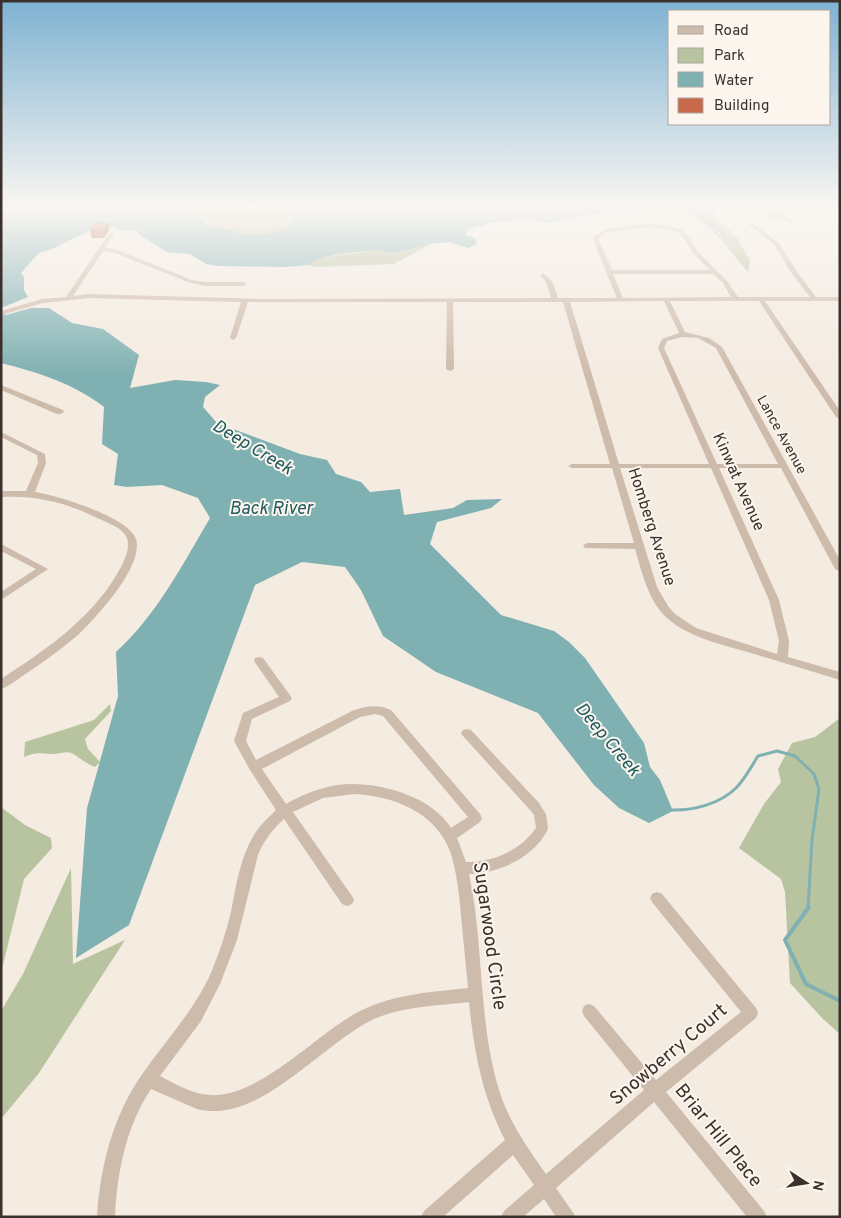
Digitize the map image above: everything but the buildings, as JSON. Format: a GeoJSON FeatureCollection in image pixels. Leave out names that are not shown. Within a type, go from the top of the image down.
{"type":"FeatureCollection","features":[{"type":"Feature","properties":{"kind":"street"},"geometry":{"type":"LineString","coordinates":[[69,297],[91,263]]}},
{"type":"Feature","properties":{"kind":"street"},"geometry":{"type":"LineString","coordinates":[[144,263],[181,278],[209,284],[244,284]]}},
{"type":"Feature","properties":{"kind":"street"},"geometry":{"type":"LineString","coordinates":[[606,263],[621,300]]}},
{"type":"Feature","properties":{"kind":"street"},"geometry":{"type":"LineString","coordinates":[[705,263],[726,282],[736,300]]}},
{"type":"Feature","properties":{"kind":"street"},"geometry":{"type":"LineString","coordinates":[[788,263],[815,300]]}},
{"type":"Feature","properties":{"kind":"street"},"geometry":{"type":"LineString","coordinates":[[610,272],[715,272]]}},
{"type":"Feature","properties":{"kind":"street"},"geometry":{"type":"LineString","coordinates":[[543,275],[549,281],[555,300]]}},
{"type":"Feature","properties":{"kind":"street"},"geometry":{"type":"LineString","coordinates":[[199,300],[209,284]]}},
{"type":"Feature","properties":{"kind":"street"},"geometry":{"type":"LineString","coordinates":[[3,313],[30,304],[69,297],[245,301],[838,301]]}},
{"type":"Feature","properties":{"kind":"street","name":"Homberg Avenue"},"geometry":{"type":"LineString","coordinates":[[566,300],[639,546],[657,598],[671,616],[692,630],[840,676]]}},
{"type":"Feature","properties":{"kind":"street"},"geometry":{"type":"LineString","coordinates":[[666,300],[683,335]]}},
{"type":"Feature","properties":{"kind":"street"},"geometry":{"type":"LineString","coordinates":[[761,300],[840,417]]}},
{"type":"Feature","properties":{"kind":"street"},"geometry":{"type":"LineString","coordinates":[[233,338],[245,301]]}},
{"type":"Feature","properties":{"kind":"street"},"geometry":{"type":"LineString","coordinates":[[450,301],[450,369]]}},
{"type":"Feature","properties":{"kind":"street","name":"Lance Avenue"},"geometry":{"type":"LineString","coordinates":[[683,335],[703,337],[719,347],[840,568]]}},
{"type":"Feature","properties":{"kind":"street","name":"Kinwat Avenue"},"geometry":{"type":"LineString","coordinates":[[683,335],[667,338],[662,342],[662,348],[774,600],[784,641],[782,659]]}},
{"type":"Feature","properties":{"kind":"street"},"geometry":{"type":"LineString","coordinates":[[1,387],[60,412]]}},
{"type":"Feature","properties":{"kind":"street"},"geometry":{"type":"LineString","coordinates":[[1,434],[40,454],[42,463],[30,493]]}},
{"type":"Feature","properties":{"kind":"street"},"geometry":{"type":"LineString","coordinates":[[572,466],[783,466]]}},
{"type":"Feature","properties":{"kind":"street"},"geometry":{"type":"LineString","coordinates":[[1,494],[30,493],[72,502],[125,529],[132,538],[131,556],[121,577],[87,619],[60,643],[1,685]]}},
{"type":"Feature","properties":{"kind":"street"},"geometry":{"type":"LineString","coordinates":[[588,546],[639,546]]}},
{"type":"Feature","properties":{"kind":"street"},"geometry":{"type":"LineString","coordinates":[[1,547],[44,569],[1,596]]}},
{"type":"Feature","properties":{"kind":"street"},"geometry":{"type":"LineString","coordinates":[[259,661],[286,698],[247,716],[240,741],[254,767],[285,812],[295,823],[347,900]]}},
{"type":"Feature","properties":{"kind":"street"},"geometry":{"type":"LineString","coordinates":[[254,767],[356,714],[369,709],[381,710],[387,713],[476,818],[449,836]]}},
{"type":"Feature","properties":{"kind":"street"},"geometry":{"type":"LineString","coordinates":[[462,868],[489,866],[504,862],[536,839],[542,829],[540,814],[535,807],[467,733]]}},
{"type":"Feature","properties":{"kind":"street","name":"Sugarwood Circle"},"geometry":{"type":"LineString","coordinates":[[106,1217],[107,1185],[112,1160],[131,1109],[148,1080],[195,1016],[209,990],[226,952],[253,846],[272,821],[285,812],[324,793],[339,790],[370,790],[402,798],[427,811],[437,820],[449,836],[462,868],[476,994],[489,1080],[498,1107],[515,1142],[567,1217]]}},
{"type":"Feature","properties":{"kind":"street","name":"Snowberry Court"},"geometry":{"type":"LineString","coordinates":[[510,1217],[655,1091],[751,1013],[657,898]]}},
{"type":"Feature","properties":{"kind":"street"},"geometry":{"type":"LineString","coordinates":[[148,1080],[206,1103],[226,1101],[255,1092],[365,1016],[397,1005],[476,994]]}},
{"type":"Feature","properties":{"kind":"street","name":"Briar Hill Place"},"geometry":{"type":"LineString","coordinates":[[589,1012],[758,1217]]}},
{"type":"Feature","properties":{"kind":"street"},"geometry":{"type":"LineString","coordinates":[[430,1217],[515,1142]]}},
{"type":"Feature","properties":{"kind":"green space"},"geometry":{"type":"Polygon","coordinates":[[[312,263],[396,263],[315,267],[308,265],[312,263]]]}},
{"type":"Feature","properties":{"kind":"green space"},"geometry":{"type":"Polygon","coordinates":[[[740,263],[750,263],[748,272],[740,263]]]}},
{"type":"Feature","properties":{"kind":"green space"},"geometry":{"type":"Polygon","coordinates":[[[110,704],[111,711],[85,739],[88,749],[100,762],[95,767],[69,752],[54,754],[38,753],[24,757],[25,742],[94,720],[110,704]]]}},
{"type":"Feature","properties":{"kind":"green space"},"geometry":{"type":"Polygon","coordinates":[[[840,718],[840,1034],[823,1019],[790,983],[785,892],[781,879],[739,848],[764,804],[781,782],[778,769],[792,743],[815,737],[840,718]]]}},
{"type":"Feature","properties":{"kind":"green space"},"geometry":{"type":"Polygon","coordinates":[[[1,807],[25,825],[51,838],[52,848],[24,879],[1,973],[1,807]]]}},
{"type":"Feature","properties":{"kind":"green space"},"geometry":{"type":"Polygon","coordinates":[[[71,868],[73,964],[125,940],[39,1073],[1,1119],[1,1011],[23,974],[71,868]]]}},
{"type":"Feature","properties":{"kind":"water"},"geometry":{"type":"Polygon","coordinates":[[[1,263],[30,263],[21,273],[24,277],[24,290],[28,297],[1,308],[1,263]]]}},
{"type":"Feature","properties":{"kind":"water"},"geometry":{"type":"Polygon","coordinates":[[[204,263],[312,263],[285,267],[217,266],[204,263]]]}},
{"type":"Feature","properties":{"kind":"water","name":"Back River"},"geometry":{"type":"Polygon","coordinates":[[[31,308],[49,308],[72,323],[103,329],[139,355],[130,388],[175,380],[220,385],[205,397],[203,407],[217,423],[300,454],[327,460],[336,474],[361,482],[370,492],[400,489],[404,515],[453,508],[467,500],[502,499],[491,508],[437,522],[430,544],[501,615],[554,631],[569,642],[585,658],[644,743],[650,767],[660,780],[673,811],[649,823],[619,808],[594,785],[538,713],[436,672],[383,636],[361,590],[345,567],[302,562],[255,585],[129,925],[76,958],[87,808],[118,696],[116,652],[144,622],[168,589],[210,518],[198,498],[162,485],[127,487],[114,485],[118,454],[102,444],[104,407],[68,385],[28,370],[1,363],[1,313],[6,315],[31,308]]]}},
{"type":"Feature","properties":{"kind":"waterway","name":"Deep Creek"},"geometry":{"type":"LineString","coordinates":[[671,810],[697,808],[729,794],[748,773],[758,756],[777,751],[795,756],[814,774],[819,789],[812,840],[808,908]]}},
{"type":"Feature","properties":{"kind":"waterway","name":"Deep Creek"},"geometry":{"type":"LineString","coordinates":[[809,907],[785,940],[806,984],[840,1001]]}}]}
